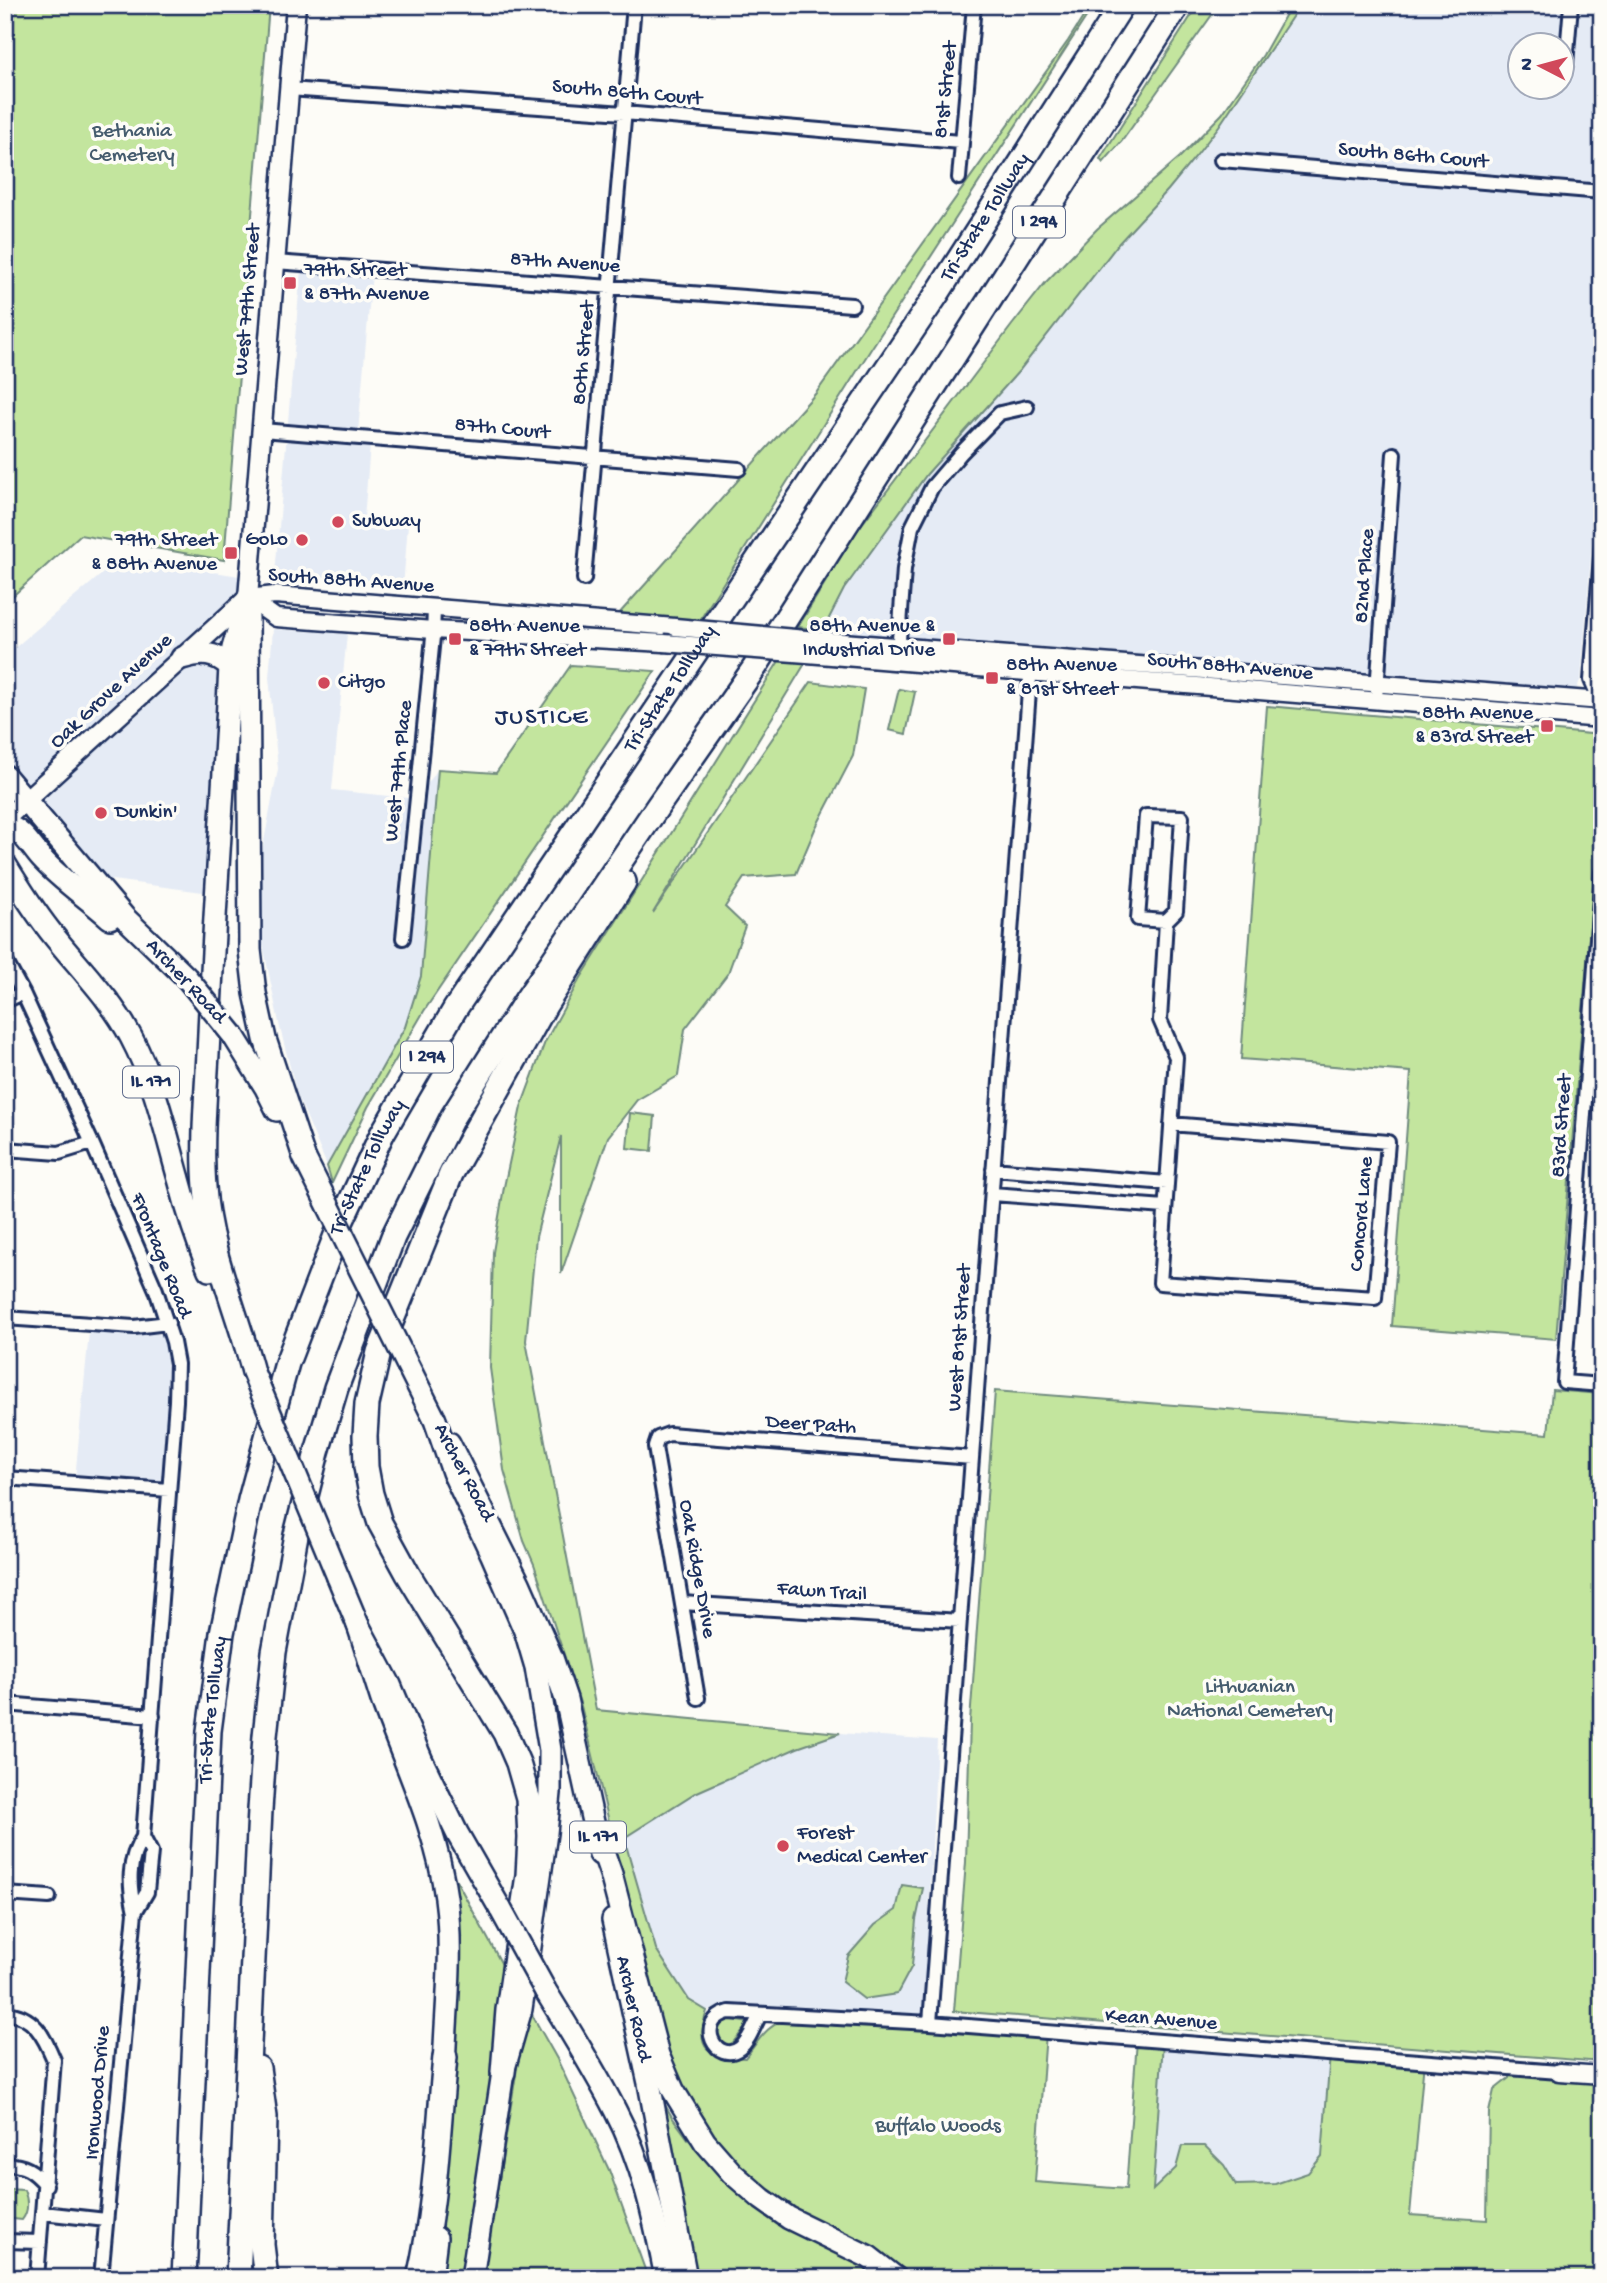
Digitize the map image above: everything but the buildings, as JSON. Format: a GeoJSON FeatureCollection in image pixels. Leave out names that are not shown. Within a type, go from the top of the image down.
{"type":"FeatureCollection","features":[{"type":"Feature","properties":{"kind":"highway","name":"Tri-State Tollway"},"geometry":{"type":"LineString","coordinates":[[184,2278],[209,1731],[222,1633],[247,1512],[287,1363],[342,1220],[382,1134],[455,1009],[937,294],[1122,5]]}},
{"type":"Feature","properties":{"kind":"highway","name":"I 294"},"geometry":{"type":"LineString","coordinates":[[238,2278],[264,1748],[274,1652],[296,1535],[317,1452],[336,1388],[393,1237],[453,1116],[527,999],[755,667],[1178,5]]}},
{"type":"Feature","properties":{"kind":"highway"},"geometry":{"type":"LineString","coordinates":[[503,2072],[508,2010],[528,1875],[528,1798],[518,1763],[505,1733],[380,1523],[366,1467],[367,1404],[379,1352],[451,1174],[546,1004],[628,876],[658,806]]}},
{"type":"Feature","properties":{"kind":"highway"},"geometry":{"type":"LineString","coordinates":[[251,2019],[265,2117],[262,2245],[266,2278]]}},
{"type":"Feature","properties":{"kind":"highway"},"geometry":{"type":"LineString","coordinates":[[419,2278],[432,2211],[444,2057]]}},
{"type":"Feature","properties":{"kind":"main road","name":"West 79th Street"},"geometry":{"type":"LineString","coordinates":[[248,598],[296,5]]}},
{"type":"Feature","properties":{"kind":"main road","name":"Oak Grove Avenue"},"geometry":{"type":"LineString","coordinates":[[5,819],[16,802],[248,598]]}},
{"type":"Feature","properties":{"kind":"main road"},"geometry":{"type":"LineString","coordinates":[[248,598],[230,666],[212,954],[204,1160],[208,1215],[238,1331],[358,1625],[384,1706],[429,1825],[440,1866],[446,1899],[449,1982],[444,2057],[443,2142],[431,2278]]}},
{"type":"Feature","properties":{"kind":"main road"},"geometry":{"type":"LineString","coordinates":[[248,598],[251,961],[265,1039],[304,1157]]}},
{"type":"Feature","properties":{"kind":"main road"},"geometry":{"type":"LineString","coordinates":[[182,658],[200,653],[212,654],[219,656],[230,666]]}},
{"type":"Feature","properties":{"kind":"main road","name":"Archer Road"},"geometry":{"type":"LineString","coordinates":[[5,776],[16,802],[186,977],[233,1035],[266,1088],[304,1157],[435,1420],[461,1464],[552,1658],[566,1699],[598,1837],[604,1877],[655,2110],[686,2278]]}},
{"type":"Feature","properties":{"kind":"main road"},"geometry":{"type":"LineString","coordinates":[[5,826],[20,832],[43,860],[126,931],[158,951]]}},
{"type":"Feature","properties":{"kind":"main road","name":"IL 171"},"geometry":{"type":"LineString","coordinates":[[5,864],[49,930],[97,986],[130,1035],[145,1065],[163,1115],[178,1179],[194,1230],[238,1331]]}},
{"type":"Feature","properties":{"kind":"main road"},"geometry":{"type":"LineString","coordinates":[[435,1420],[453,1472],[526,1633],[536,1667],[550,1750],[547,1833],[521,2009],[503,2072],[472,2278]]}},
{"type":"Feature","properties":{"kind":"main road"},"geometry":{"type":"LineString","coordinates":[[358,1625],[390,1685],[422,1761],[457,1833],[615,2110],[646,2185],[666,2278]]}},
{"type":"Feature","properties":{"kind":"main road"},"geometry":{"type":"LineString","coordinates":[[598,1837],[614,1886],[658,2055],[673,2090],[698,2132],[723,2164],[762,2199],[789,2218],[869,2257],[896,2278]]}},
{"type":"Feature","properties":{"kind":"street","name":"80th Street"},"geometry":{"type":"LineString","coordinates":[[584,579],[634,5]]}},
{"type":"Feature","properties":{"kind":"street","name":"81st Street"},"geometry":{"type":"LineString","coordinates":[[959,178],[974,5]]}},
{"type":"Feature","properties":{"kind":"street"},"geometry":{"type":"LineString","coordinates":[[1569,32],[1571,5]]}},
{"type":"Feature","properties":{"kind":"street","name":"South 86th Court"},"geometry":{"type":"LineString","coordinates":[[289,89],[624,113],[961,142]]}},
{"type":"Feature","properties":{"kind":"street","name":"South 86th Court"},"geometry":{"type":"LineString","coordinates":[[1221,160],[1602,192]]}},
{"type":"Feature","properties":{"kind":"street","name":"87th Avenue"},"geometry":{"type":"LineString","coordinates":[[275,262],[852,305]]}},
{"type":"Feature","properties":{"kind":"street"},"geometry":{"type":"LineString","coordinates":[[898,654],[904,569],[912,527],[932,487],[1000,413],[1027,407]]}},
{"type":"Feature","properties":{"kind":"street","name":"87th Court"},"geometry":{"type":"LineString","coordinates":[[261,430],[739,469]]}},
{"type":"Feature","properties":{"kind":"street","name":"82nd Place"},"geometry":{"type":"LineString","coordinates":[[1377,692],[1394,454]]}},
{"type":"Feature","properties":{"kind":"street"},"geometry":{"type":"LineString","coordinates":[[1601,703],[1591,680],[1602,544]]}},
{"type":"Feature","properties":{"kind":"street","name":"South 88th Avenue"},"geometry":{"type":"LineString","coordinates":[[248,598],[275,595],[675,627],[817,640],[898,654]]}},
{"type":"Feature","properties":{"kind":"street","name":"South 88th Avenue"},"geometry":{"type":"LineString","coordinates":[[248,598],[276,618],[807,654],[898,654],[1377,692],[1601,703]]}},
{"type":"Feature","properties":{"kind":"street","name":"West 79th Place"},"geometry":{"type":"LineString","coordinates":[[403,938],[434,608]]}},
{"type":"Feature","properties":{"kind":"street","name":"West 81st Street"},"geometry":{"type":"LineString","coordinates":[[930,2023],[1031,665]]}},
{"type":"Feature","properties":{"kind":"street","name":"South 88th Avenue"},"geometry":{"type":"LineString","coordinates":[[1377,692],[1602,719]]}},
{"type":"Feature","properties":{"kind":"street","name":"Concord Lane"},"geometry":{"type":"LineString","coordinates":[[1166,921],[1138,919],[1146,816],[1182,817],[1176,911],[1166,921],[1160,1020],[1176,1057],[1171,1124],[1167,1183],[1165,1207],[1160,1283],[1375,1298],[1388,1142],[1171,1124]]}},
{"type":"Feature","properties":{"kind":"street","name":"83rd Street"},"geometry":{"type":"LineString","coordinates":[[1602,872],[1564,1382],[1602,1385]]}},
{"type":"Feature","properties":{"kind":"street","name":"Frontage Road"},"geometry":{"type":"LineString","coordinates":[[5,960],[92,1143],[156,1290],[168,1323],[177,1364],[153,1716]]}},
{"type":"Feature","properties":{"kind":"street"},"geometry":{"type":"LineString","coordinates":[[5,1001],[23,993]]}},
{"type":"Feature","properties":{"kind":"street"},"geometry":{"type":"LineString","coordinates":[[5,1149],[59,1153],[92,1143]]}},
{"type":"Feature","properties":{"kind":"street"},"geometry":{"type":"LineString","coordinates":[[993,1169],[1167,1183]]}},
{"type":"Feature","properties":{"kind":"street"},"geometry":{"type":"LineString","coordinates":[[992,1194],[1165,1207]]}},
{"type":"Feature","properties":{"kind":"street"},"geometry":{"type":"LineString","coordinates":[[5,1318],[134,1327],[168,1323]]}},
{"type":"Feature","properties":{"kind":"street","name":"Deer Path"},"geometry":{"type":"LineString","coordinates":[[654,1447],[658,1438],[669,1434],[972,1458]]}},
{"type":"Feature","properties":{"kind":"street","name":"Oak Ridge Drive"},"geometry":{"type":"LineString","coordinates":[[654,1447],[698,1698]]}},
{"type":"Feature","properties":{"kind":"street"},"geometry":{"type":"LineString","coordinates":[[5,1478],[169,1490]]}},
{"type":"Feature","properties":{"kind":"street","name":"Fawn Trail"},"geometry":{"type":"LineString","coordinates":[[682,1602],[960,1621]]}},
{"type":"Feature","properties":{"kind":"street"},"geometry":{"type":"LineString","coordinates":[[5,1704],[153,1716]]}},
{"type":"Feature","properties":{"kind":"street","name":"Ironwood Drive"},"geometry":{"type":"LineString","coordinates":[[101,2278],[135,1912],[130,1890],[134,1850],[142,1837],[153,1716]]}},
{"type":"Feature","properties":{"kind":"street"},"geometry":{"type":"LineString","coordinates":[[5,1894],[49,1897]]}},
{"type":"Feature","properties":{"kind":"street"},"geometry":{"type":"LineString","coordinates":[[5,2013],[17,2014],[32,2023],[43,2034],[54,2060],[37,2278]]}},
{"type":"Feature","properties":{"kind":"street","name":"Kean Avenue"},"geometry":{"type":"LineString","coordinates":[[760,2015],[930,2023],[1559,2072]]}},
{"type":"Feature","properties":{"kind":"street"},"geometry":{"type":"LineString","coordinates":[[1559,2072],[1602,2075]]}},
{"type":"Feature","properties":{"kind":"street"},"geometry":{"type":"LineString","coordinates":[[5,2164],[21,2165],[33,2170],[46,2185]]}},
{"type":"Feature","properties":{"kind":"street"},"geometry":{"type":"LineString","coordinates":[[43,2213],[106,2220]]}},
{"type":"Feature","properties":{"kind":"street"},"geometry":{"type":"LineString","coordinates":[[5,2241],[40,2242]]}},
{"type":"Feature","properties":{"kind":"shaded area"},"geometry":{"type":"Polygon","coordinates":[[[1300,5],[1602,5],[1602,419],[1581,678],[1577,688],[1565,690],[1028,647],[945,643],[823,630],[844,589],[927,474],[1019,371],[1119,243],[1196,156],[1300,5]]]}},
{"type":"Feature","properties":{"kind":"shaded area"},"geometry":{"type":"Polygon","coordinates":[[[302,257],[373,262],[358,432],[371,433],[364,519],[408,524],[403,588],[275,574],[302,257]]]}},
{"type":"Feature","properties":{"kind":"shaded area"},"geometry":{"type":"Polygon","coordinates":[[[122,557],[245,577],[244,594],[26,795],[5,770],[5,656],[122,557]]]}},
{"type":"Feature","properties":{"kind":"shaded area"},"geometry":{"type":"Polygon","coordinates":[[[239,610],[210,893],[90,877],[32,803],[239,610]]]}},
{"type":"Feature","properties":{"kind":"shaded area"},"geometry":{"type":"Polygon","coordinates":[[[273,629],[347,634],[332,790],[417,799],[438,769],[421,976],[405,1027],[327,1166],[297,1094],[261,935],[260,862],[278,769],[269,677],[273,629]]]}},
{"type":"Feature","properties":{"kind":"shaded area"},"geometry":{"type":"Polygon","coordinates":[[[89,1332],[164,1334],[170,1383],[164,1485],[75,1479],[89,1332]]]}},
{"type":"Feature","properties":{"kind":"shaded area"},"geometry":{"type":"Polygon","coordinates":[[[840,1733],[937,1740],[924,2016],[726,2005],[707,2011],[689,2000],[656,1949],[624,1838],[695,1793],[797,1748],[840,1733]]]}},
{"type":"Feature","properties":{"kind":"shaded area"},"geometry":{"type":"Polygon","coordinates":[[[1163,2042],[1330,2054],[1319,2203],[1152,2191],[1163,2042]]]}},
{"type":"Feature","properties":{"kind":"green space","name":"Bethania Cemetery"},"geometry":{"type":"Polygon","coordinates":[[[5,5],[269,5],[224,560],[80,535],[5,603],[5,5]]]}},
{"type":"Feature","properties":{"kind":"green space"},"geometry":{"type":"Polygon","coordinates":[[[1091,5],[1094,5],[871,349],[700,620],[618,615],[816,393],[1091,5]]]}},
{"type":"Feature","properties":{"kind":"green space"},"geometry":{"type":"Polygon","coordinates":[[[1198,5],[1219,5],[1122,141],[1103,163],[1100,159],[1198,5]]]}},
{"type":"Feature","properties":{"kind":"green space"},"geometry":{"type":"Polygon","coordinates":[[[1291,5],[1300,5],[1219,126],[1168,190],[1119,243],[1019,371],[927,474],[844,589],[823,630],[798,627],[856,532],[1046,282],[1097,229],[1180,157],[1222,114],[1263,55],[1291,5]]]}},
{"type":"Feature","properties":{"kind":"green space","name":"Buffalo Woods"},"geometry":{"type":"Polygon","coordinates":[[[779,661],[806,662],[653,913],[811,682],[864,689],[853,756],[815,829],[796,874],[744,878],[725,907],[745,926],[728,973],[685,1029],[678,1076],[637,1100],[608,1137],[561,1274],[561,1136],[536,1237],[526,1341],[596,1710],[840,1733],[797,1748],[695,1793],[624,1838],[656,1949],[689,2000],[707,2011],[702,2035],[704,2043],[708,2049],[722,2056],[745,2058],[770,2028],[791,2019],[1046,2033],[1035,2182],[1126,2189],[1137,2040],[1163,2042],[1153,2190],[1176,2168],[1182,2146],[1205,2146],[1224,2165],[1236,2185],[1275,2184],[1308,2173],[1322,2156],[1330,2054],[1424,2061],[1410,2215],[1487,2220],[1489,2112],[1494,2090],[1509,2078],[1509,2067],[1602,2071],[1602,2278],[908,2278],[898,2270],[815,2226],[731,2166],[670,2074],[581,1706],[524,1541],[504,1470],[490,1368],[493,1252],[521,1107],[545,1042],[577,984],[779,661]]]}},
{"type":"Feature","properties":{"kind":"green space"},"geometry":{"type":"Polygon","coordinates":[[[571,665],[655,671],[424,1011],[368,1107],[332,1183],[327,1166],[405,1027],[421,976],[438,769],[496,773],[571,665]]]}},
{"type":"Feature","properties":{"kind":"green space"},"geometry":{"type":"Polygon","coordinates":[[[899,689],[915,692],[906,734],[889,730],[899,689]]]}},
{"type":"Feature","properties":{"kind":"green space"},"geometry":{"type":"Polygon","coordinates":[[[1267,706],[1602,735],[1599,816],[1556,1339],[1392,1326],[1411,1072],[1241,1059],[1267,706]]]}},
{"type":"Feature","properties":{"kind":"green space"},"geometry":{"type":"Polygon","coordinates":[[[630,1113],[655,1116],[652,1151],[627,1148],[630,1113]]]}},
{"type":"Feature","properties":{"kind":"green space","name":"Lithuanian National Cemetery"},"geometry":{"type":"Polygon","coordinates":[[[1552,1390],[1602,1394],[1602,2062],[954,2011],[966,1862],[970,1721],[995,1391],[1548,1434],[1552,1390]]]}},
{"type":"Feature","properties":{"kind":"green space"},"geometry":{"type":"Polygon","coordinates":[[[455,1878],[506,1972],[465,2278],[436,2278],[447,2159],[449,1880],[455,1878]]]}},
{"type":"Feature","properties":{"kind":"green space"},"geometry":{"type":"Polygon","coordinates":[[[902,1885],[923,1888],[916,1920],[912,1966],[897,1994],[864,1999],[842,1982],[848,1956],[875,1925],[896,1910],[902,1885]]]}},
{"type":"Feature","properties":{"kind":"green space"},"geometry":{"type":"Polygon","coordinates":[[[527,2006],[557,2059],[609,2170],[648,2278],[612,2278],[587,2271],[561,2271],[538,2278],[483,2278],[527,2006]]]}},
{"type":"Feature","properties":{"kind":"green space"},"geometry":{"type":"Polygon","coordinates":[[[727,2019],[749,2023],[731,2045],[723,2045],[715,2036],[721,2021],[727,2019]]]}},
{"type":"Feature","properties":{"kind":"green space"},"geometry":{"type":"Polygon","coordinates":[[[657,2091],[689,2140],[724,2177],[889,2278],[694,2278],[657,2091]]]}},
{"type":"Feature","properties":{"kind":"green space"},"geometry":{"type":"Polygon","coordinates":[[[5,2189],[24,2190],[27,2205],[22,2220],[5,2215],[5,2189]]]}},
{"type":"Feature","properties":{"kind":"place","name":"79th Street & 87th Avenue"},"geometry":{"type":"Point","coordinates":[290,283]}},
{"type":"Feature","properties":{"kind":"place","name":"Subway"},"geometry":{"type":"Point","coordinates":[338,522]}},
{"type":"Feature","properties":{"kind":"place","name":"GoLo"},"geometry":{"type":"Point","coordinates":[302,540]}},
{"type":"Feature","properties":{"kind":"place","name":"79th Street & 88th Avenue"},"geometry":{"type":"Point","coordinates":[231,553]}},
{"type":"Feature","properties":{"kind":"place","name":"88th Avenue & 79th Street"},"geometry":{"type":"Point","coordinates":[455,639]}},
{"type":"Feature","properties":{"kind":"place","name":"88th Avenue & Industrial Drive"},"geometry":{"type":"Point","coordinates":[949,639]}},
{"type":"Feature","properties":{"kind":"place","name":"88th Avenue & 81st Street"},"geometry":{"type":"Point","coordinates":[992,678]}},
{"type":"Feature","properties":{"kind":"place","name":"Citgo"},"geometry":{"type":"Point","coordinates":[324,683]}},
{"type":"Feature","properties":{"kind":"place","name":"88th Avenue & 83rd Street"},"geometry":{"type":"Point","coordinates":[1547,726]}},
{"type":"Feature","properties":{"kind":"place","name":"Dunkin'"},"geometry":{"type":"Point","coordinates":[101,813]}},
{"type":"Feature","properties":{"kind":"place","name":"Forest Medical Center"},"geometry":{"type":"Point","coordinates":[783,1846]}},
{"type":"Feature","properties":{"kind":"district","name":"JUSTICE"},"geometry":{"type":"Point","coordinates":[542,718]}}]}
